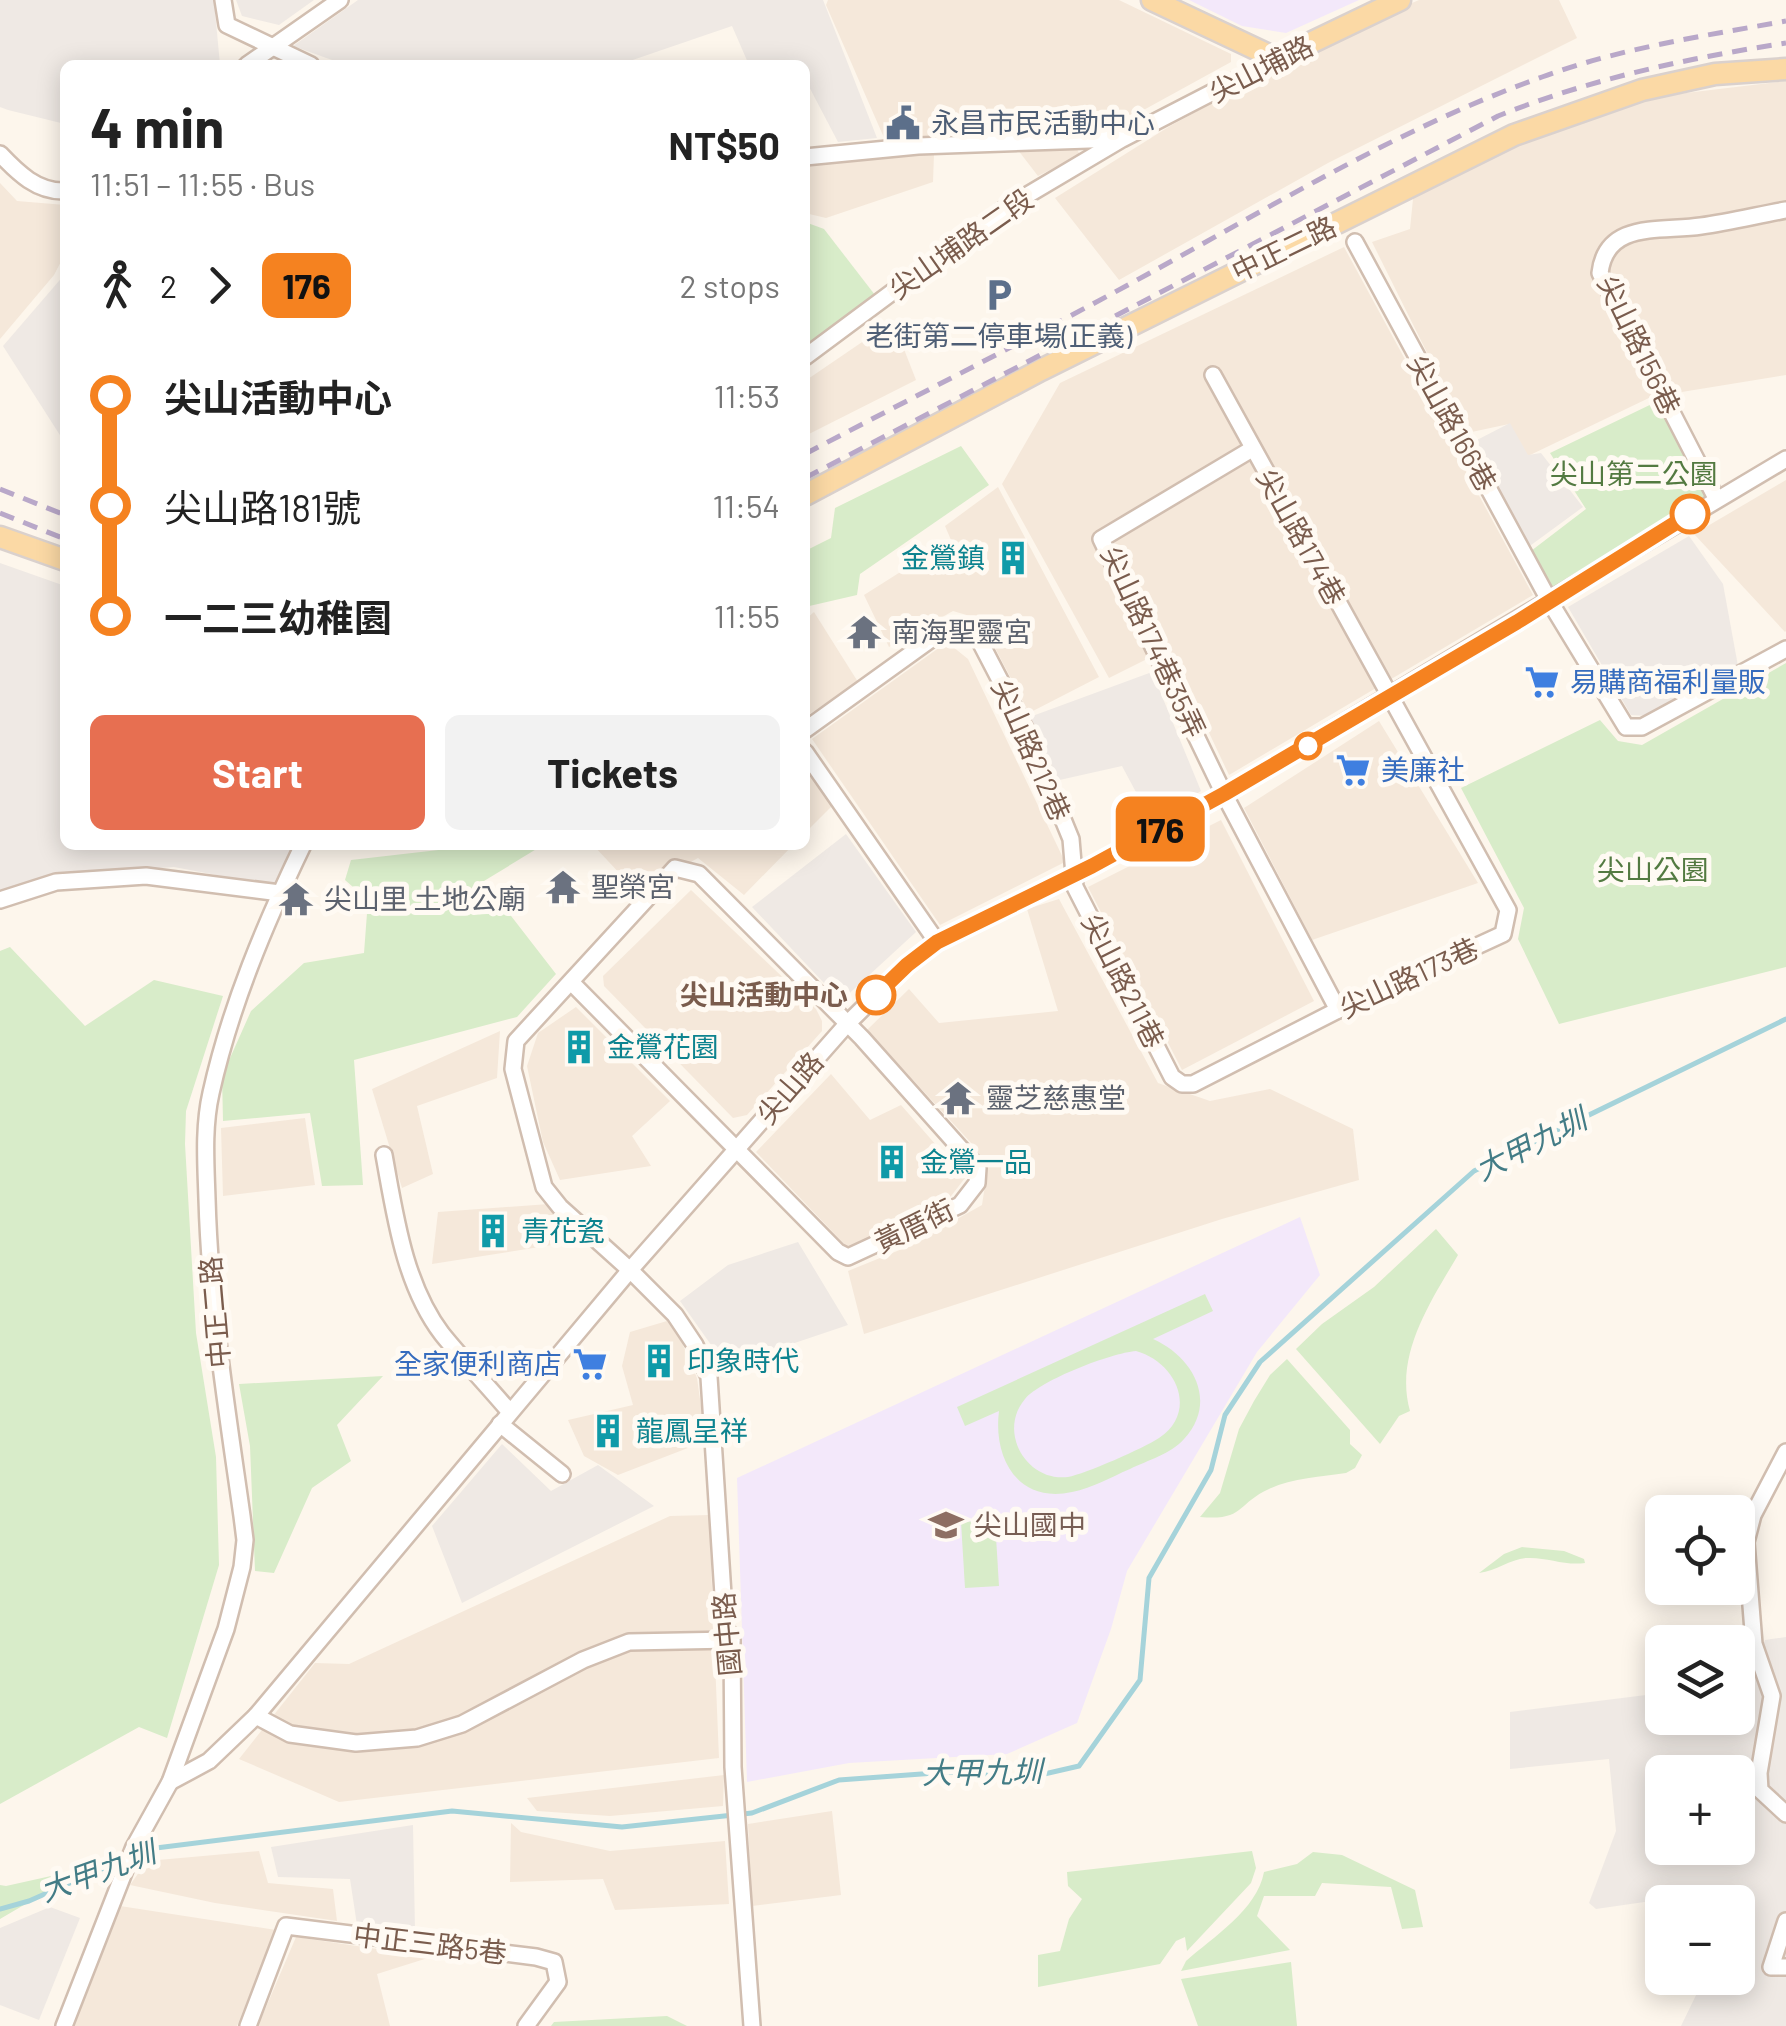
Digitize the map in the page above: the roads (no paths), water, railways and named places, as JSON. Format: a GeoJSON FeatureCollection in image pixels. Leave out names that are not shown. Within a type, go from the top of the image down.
{"type":"FeatureCollection","features":[{"type":"Feature","properties":{"kind":"main road"},"geometry":{"type":"LineString","coordinates":[[1152,0],[1277,58]]}},
{"type":"Feature","properties":{"kind":"main road","name":"尖山埔路"},"geometry":{"type":"LineString","coordinates":[[1277,58],[1400,0]]}},
{"type":"Feature","properties":{"kind":"main road","name":"中正二路"},"geometry":{"type":"LineString","coordinates":[[810,492],[1041,370],[1514,134],[1642,90],[1715,74],[1786,69]]}},
{"type":"Feature","properties":{"kind":"main road"},"geometry":{"type":"LineString","coordinates":[[0,538],[60,558]]}},
{"type":"Feature","properties":{"kind":"street"},"geometry":{"type":"LineString","coordinates":[[222,0],[227,25],[301,60]]}},
{"type":"Feature","properties":{"kind":"street"},"geometry":{"type":"LineString","coordinates":[[254,60],[340,0]]}},
{"type":"Feature","properties":{"kind":"street","name":"尖山埔路"},"geometry":{"type":"LineString","coordinates":[[1122,139],[1277,58]]}},
{"type":"Feature","properties":{"kind":"street"},"geometry":{"type":"LineString","coordinates":[[810,157],[918,146],[1122,139]]}},
{"type":"Feature","properties":{"kind":"street","name":"尖山埔路二段"},"geometry":{"type":"LineString","coordinates":[[810,353],[1004,209],[1122,139]]}},
{"type":"Feature","properties":{"kind":"street"},"geometry":{"type":"LineString","coordinates":[[0,154],[19,174],[36,184],[60,190]]}},
{"type":"Feature","properties":{"kind":"street","name":"尖山路156巷"},"geometry":{"type":"LineString","coordinates":[[1716,498],[1600,273],[1602,255],[1637,230],[1699,227],[1786,210]]}},
{"type":"Feature","properties":{"kind":"street","name":"尖山路166巷"},"geometry":{"type":"LineString","coordinates":[[1355,242],[1550,602],[1626,727],[1642,726],[1786,649]]}},
{"type":"Feature","properties":{"kind":"street","name":"尖山路174巷"},"geometry":{"type":"LineString","coordinates":[[1213,375],[1391,698]]}},
{"type":"Feature","properties":{"kind":"street","name":"尖山路174巷35弄"},"geometry":{"type":"LineString","coordinates":[[1224,794],[1101,539],[1252,449]]}},
{"type":"Feature","properties":{"kind":"street","name":"尖山路"},"geometry":{"type":"LineString","coordinates":[[170,1782],[208,1760],[256,1716],[630,1270],[847,1024],[907,965],[937,942],[1224,794],[1391,698],[1716,498],[1786,460]]}},
{"type":"Feature","properties":{"kind":"street","name":"尖山路212巷"},"geometry":{"type":"LineString","coordinates":[[810,727],[946,630],[956,626],[976,634],[1028,734],[1071,839],[1076,872]]}},
{"type":"Feature","properties":{"kind":"street","name":"尖山路173巷"},"geometry":{"type":"LineString","coordinates":[[1182,1084],[1193,1084],[1338,1010],[1504,934],[1508,910],[1391,698]]}},
{"type":"Feature","properties":{"kind":"street"},"geometry":{"type":"LineString","coordinates":[[810,759],[937,942]]}},
{"type":"Feature","properties":{"kind":"street"},"geometry":{"type":"LineString","coordinates":[[1224,794],[1338,1010]]}},
{"type":"Feature","properties":{"kind":"street","name":"中正二路"},"geometry":{"type":"LineString","coordinates":[[64,2026],[131,1856],[170,1782],[226,1630],[242,1566],[244,1528],[216,1344],[207,1121],[235,1002],[301,850]]}},
{"type":"Feature","properties":{"kind":"street","name":"國中路"},"geometry":{"type":"LineString","coordinates":[[752,2026],[737,1814],[732,1640],[725,1626],[709,1376],[676,1316],[560,1207],[544,1187],[513,1069],[516,1041],[675,868],[699,874],[847,1024]]}},
{"type":"Feature","properties":{"kind":"street","name":"尖山路211巷"},"geometry":{"type":"LineString","coordinates":[[1076,872],[1075,887],[1139,1018],[1172,1077],[1182,1084]]}},
{"type":"Feature","properties":{"kind":"street"},"geometry":{"type":"LineString","coordinates":[[0,900],[56,882],[146,876],[280,893]]}},
{"type":"Feature","properties":{"kind":"street"},"geometry":{"type":"LineString","coordinates":[[571,982],[737,1149]]}},
{"type":"Feature","properties":{"kind":"street","name":"黃厝街"},"geometry":{"type":"LineString","coordinates":[[737,1149],[848,1258],[960,1205],[971,1194],[978,1183],[978,1168],[847,1024]]}},
{"type":"Feature","properties":{"kind":"street"},"geometry":{"type":"LineString","coordinates":[[384,1156],[402,1246],[416,1286],[440,1331],[505,1417],[562,1474]]}},
{"type":"Feature","properties":{"kind":"street"},"geometry":{"type":"LineString","coordinates":[[1786,1452],[1752,1515],[1746,1542],[1754,1644],[1772,1696],[1758,1773],[1760,1790],[1786,1814]]}},
{"type":"Feature","properties":{"kind":"street"},"geometry":{"type":"LineString","coordinates":[[256,1716],[290,1734],[356,1743],[417,1738],[462,1724],[584,1660],[629,1642],[732,1640]]}},
{"type":"Feature","properties":{"kind":"street"},"geometry":{"type":"LineString","coordinates":[[1786,1921],[1770,1967],[1786,1967]]}},
{"type":"Feature","properties":{"kind":"street","name":"中正三路5巷"},"geometry":{"type":"LineString","coordinates":[[248,2026],[286,1926],[536,1956],[554,1962],[558,1982],[526,2026]]}},
{"type":"Feature","properties":{"kind":"waterway","name":"大甲九圳"},"geometry":{"type":"LineString","coordinates":[[137,1854],[148,1849],[452,1811],[622,1827],[752,1813],[839,1780],[949,1772],[1027,1778],[1079,1766],[1140,1680],[1149,1578],[1211,1470],[1225,1415],[1260,1362],[1474,1171],[1786,1019]]}},
{"type":"Feature","properties":{"kind":"waterway","name":"大甲九圳"},"geometry":{"type":"LineString","coordinates":[[0,1909],[29,1901],[122,1860]]}},
{"type":"Feature","properties":{"kind":"railway"},"geometry":{"type":"LineString","coordinates":[[810,451],[1440,119],[1542,77],[1602,58],[1786,21]]}},
{"type":"Feature","properties":{"kind":"railway"},"geometry":{"type":"LineString","coordinates":[[810,475],[1498,116],[1640,71],[1786,43]]}},
{"type":"Feature","properties":{"kind":"railway"},"geometry":{"type":"LineString","coordinates":[[0,489],[60,513]]}},
{"type":"Feature","properties":{"kind":"railway"},"geometry":{"type":"LineString","coordinates":[[0,513],[60,537]]}},
{"type":"Feature","properties":{"kind":"place","name":"永昌市民活動中心"},"geometry":{"type":"Point","coordinates":[903,123]}},
{"type":"Feature","properties":{"kind":"place","name":"老街第二停車場(正義)"},"geometry":{"type":"Point","coordinates":[999,295]}},
{"type":"Feature","properties":{"kind":"place","name":"金鶯鎮"},"geometry":{"type":"Point","coordinates":[1013,558]}},
{"type":"Feature","properties":{"kind":"place","name":"南海聖靈宮"},"geometry":{"type":"Point","coordinates":[864,632]}},
{"type":"Feature","properties":{"kind":"place","name":"易購商福利量販"},"geometry":{"type":"Point","coordinates":[1542,682]}},
{"type":"Feature","properties":{"kind":"place","name":"美廉社"},"geometry":{"type":"Point","coordinates":[1353,770]}},
{"type":"Feature","properties":{"kind":"place","name":"聖榮宮"},"geometry":{"type":"Point","coordinates":[563,887]}},
{"type":"Feature","properties":{"kind":"place","name":"尖山里 土地公廟"},"geometry":{"type":"Point","coordinates":[296,899]}},
{"type":"Feature","properties":{"kind":"place","name":"尖山活動中心"},"geometry":{"type":"Point","coordinates":[876,995]}},
{"type":"Feature","properties":{"kind":"place","name":"金鶯花園"},"geometry":{"type":"Point","coordinates":[579,1047]}},
{"type":"Feature","properties":{"kind":"place","name":"靈芝慈惠堂"},"geometry":{"type":"Point","coordinates":[958,1098]}},
{"type":"Feature","properties":{"kind":"place","name":"金鶯一品"},"geometry":{"type":"Point","coordinates":[892,1162]}},
{"type":"Feature","properties":{"kind":"place","name":"青花瓷"},"geometry":{"type":"Point","coordinates":[493,1231]}},
{"type":"Feature","properties":{"kind":"place","name":"印象時代"},"geometry":{"type":"Point","coordinates":[659,1361]}},
{"type":"Feature","properties":{"kind":"place","name":"全家便利商店"},"geometry":{"type":"Point","coordinates":[590,1364]}},
{"type":"Feature","properties":{"kind":"place","name":"龍鳳呈祥"},"geometry":{"type":"Point","coordinates":[608,1431]}},
{"type":"Feature","properties":{"kind":"place","name":"尖山國中"},"geometry":{"type":"Point","coordinates":[946,1525]}},
{"type":"Feature","properties":{"kind":"park label","name":"尖山第二公園"},"geometry":{"type":"Point","coordinates":[1634,474]}},
{"type":"Feature","properties":{"kind":"park label","name":"尖山公園"},"geometry":{"type":"Point","coordinates":[1653,870]}}]}
